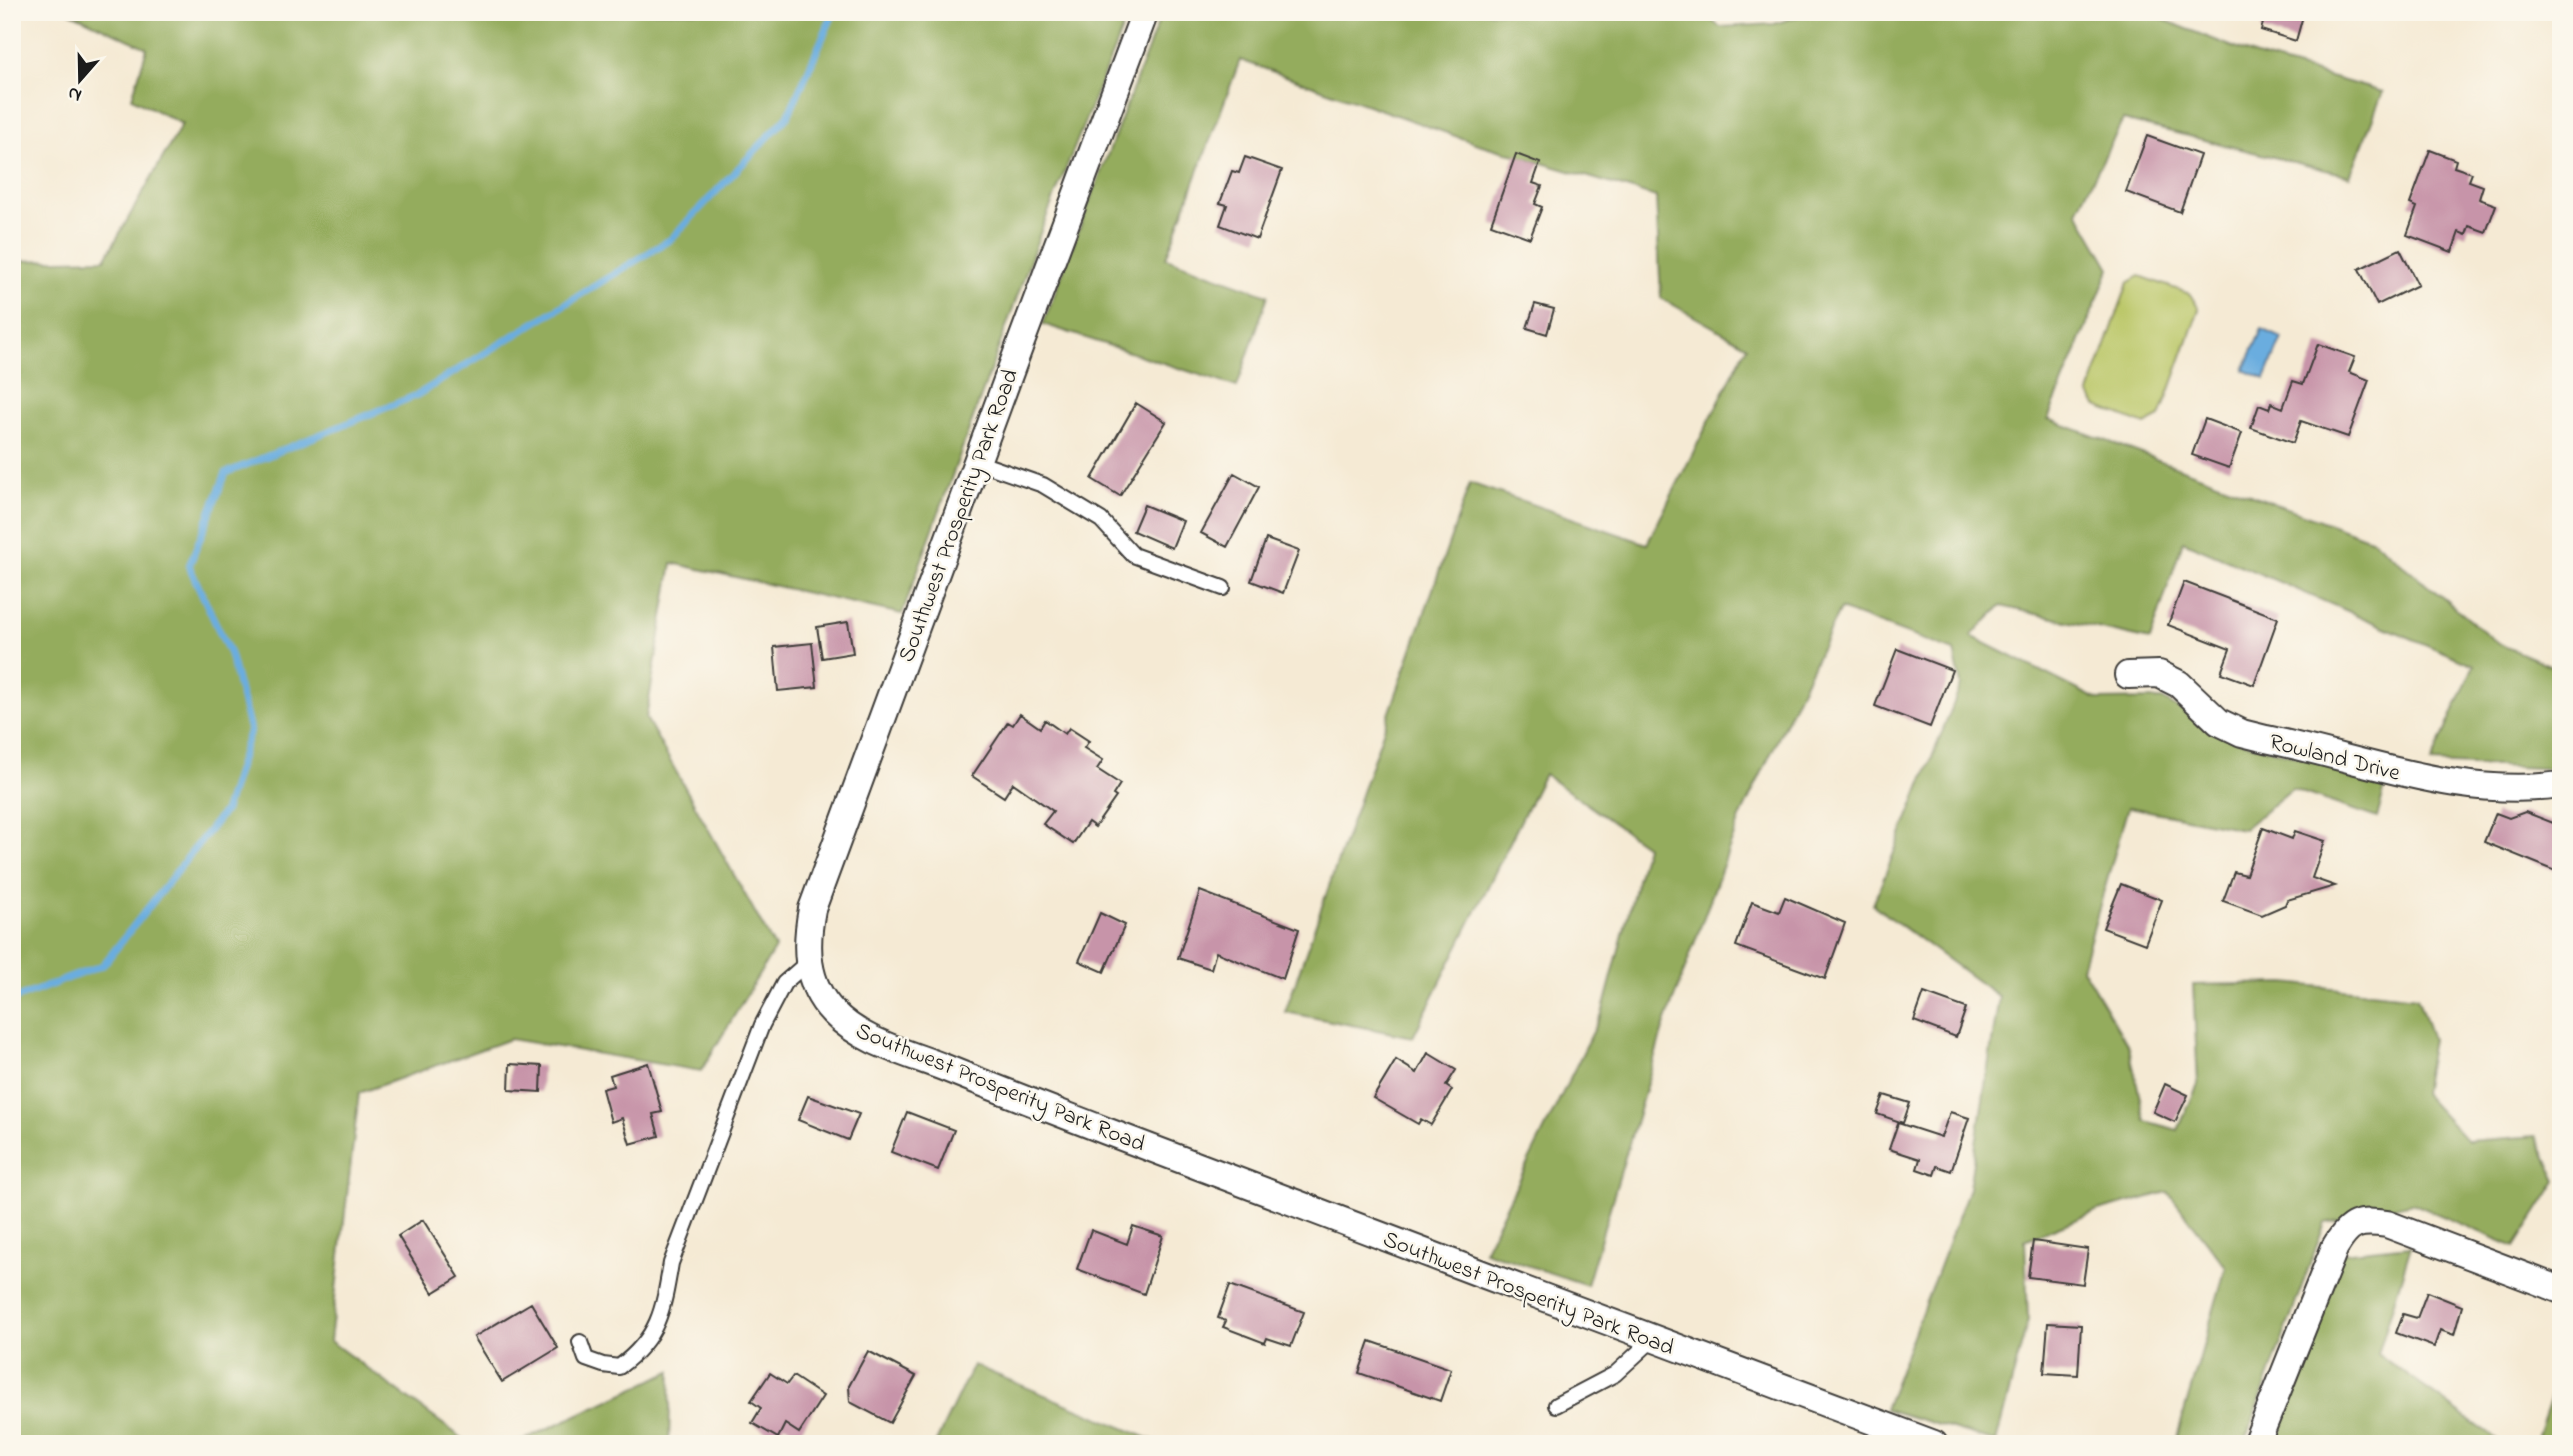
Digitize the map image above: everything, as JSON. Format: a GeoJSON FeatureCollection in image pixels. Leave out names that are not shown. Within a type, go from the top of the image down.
{"type":"FeatureCollection","features":[{"type":"Feature","properties":{"kind":"street","name":"Southwest Prosperity Park Road"},"geometry":{"type":"LineString","coordinates":[[1145,12],[812,909],[808,932],[808,962],[818,993],[834,1013],[869,1036],[1077,1120],[1934,1444]]}},
{"type":"Feature","properties":{"kind":"street","name":"Rowland Drive"},"geometry":{"type":"LineString","coordinates":[[2128,675],[2159,674],[2179,684],[2219,722],[2242,733],[2455,785],[2497,788],[2561,785]]}},
{"type":"Feature","properties":{"kind":"street"},"geometry":{"type":"LineString","coordinates":[[2256,1444],[2335,1247],[2345,1230],[2356,1224],[2369,1221],[2387,1224],[2561,1290]]}},
{"type":"Feature","properties":{"kind":"lane"},"geometry":{"type":"LineString","coordinates":[[977,461],[1043,485],[1101,520],[1133,555],[1223,588]]}},
{"type":"Feature","properties":{"kind":"lane"},"geometry":{"type":"LineString","coordinates":[[580,1342],[586,1359],[619,1367],[640,1351],[658,1322],[665,1301],[671,1263],[762,1025],[784,983],[808,962]]}},
{"type":"Feature","properties":{"kind":"lane"},"geometry":{"type":"LineString","coordinates":[[1556,1405],[1615,1374],[1653,1339]]}},
{"type":"Feature","properties":{"kind":"green space"},"geometry":{"type":"Polygon","coordinates":[[[69,12],[1129,12],[1042,228],[902,614],[672,563],[646,718],[775,948],[701,1071],[510,1039],[359,1093],[330,1341],[470,1444],[12,1444],[12,261],[105,259],[182,124],[132,98],[147,48],[69,12]]]}},
{"type":"Feature","properties":{"kind":"green space"},"geometry":{"type":"Polygon","coordinates":[[[1162,12],[1701,12],[1720,27],[1774,24],[1812,12],[2144,12],[2256,56],[2383,92],[2350,176],[2123,120],[2077,211],[2110,268],[2048,419],[2373,540],[2499,644],[2561,670],[2561,769],[2431,763],[2474,665],[2183,541],[2150,640],[2001,606],[1971,636],[2098,700],[2162,699],[2231,739],[2387,780],[2377,818],[2292,789],[2243,829],[2128,807],[2082,968],[2129,1047],[2145,1121],[2178,1130],[2198,1084],[2193,985],[2285,983],[2417,997],[2432,1039],[2423,1093],[2467,1141],[2536,1136],[2557,1181],[2515,1247],[2412,1203],[2325,1223],[2244,1444],[2175,1444],[2226,1267],[2168,1192],[2098,1211],[2025,1240],[2028,1320],[1996,1442],[1885,1409],[1969,1188],[1999,997],[1873,905],[1961,685],[1954,651],[1840,609],[1741,816],[1664,1026],[1587,1285],[1484,1251],[1602,1014],[1646,846],[1544,774],[1413,1037],[1285,1012],[1470,483],[1647,544],[1747,346],[1661,298],[1656,197],[1475,143],[1240,60],[1166,258],[1268,295],[1237,387],[1043,324],[1162,12]]]}},
{"type":"Feature","properties":{"kind":"green space"},"geometry":{"type":"Polygon","coordinates":[[[2140,276],[2190,294],[2199,309],[2160,417],[2145,425],[2096,406],[2089,393],[2128,283],[2140,276]]]}},
{"type":"Feature","properties":{"kind":"green space"},"geometry":{"type":"Polygon","coordinates":[[[2411,1246],[2378,1354],[2503,1444],[2277,1444],[2341,1253],[2411,1246]]]}},
{"type":"Feature","properties":{"kind":"green space"},"geometry":{"type":"Polygon","coordinates":[[[973,1365],[1162,1444],[935,1444],[973,1365]]]}},
{"type":"Feature","properties":{"kind":"green space"},"geometry":{"type":"Polygon","coordinates":[[[2561,1368],[2561,1444],[2535,1444],[2561,1368]]]}},
{"type":"Feature","properties":{"kind":"green space"},"geometry":{"type":"Polygon","coordinates":[[[671,1371],[669,1444],[515,1444],[671,1371]]]}},
{"type":"Feature","properties":{"kind":"water"},"geometry":{"type":"Polygon","coordinates":[[[2262,329],[2282,338],[2265,379],[2244,370],[2262,329]]]}},
{"type":"Feature","properties":{"kind":"building"},"geometry":{"type":"Polygon","coordinates":[[[2266,12],[2304,12],[2296,41],[2261,30],[2266,12]]]}},
{"type":"Feature","properties":{"kind":"building"},"geometry":{"type":"Polygon","coordinates":[[[2147,136],[2200,155],[2180,212],[2126,192],[2147,136]]]}},
{"type":"Feature","properties":{"kind":"building"},"geometry":{"type":"Polygon","coordinates":[[[2430,150],[2456,160],[2454,167],[2472,173],[2469,181],[2483,186],[2479,199],[2496,205],[2486,232],[2469,226],[2466,235],[2459,232],[2452,252],[2407,235],[2417,207],[2410,204],[2430,150]]]}},
{"type":"Feature","properties":{"kind":"building"},"geometry":{"type":"Polygon","coordinates":[[[1516,154],[1540,163],[1533,183],[1542,186],[1535,204],[1542,207],[1530,238],[1491,224],[1516,154]]]}},
{"type":"Feature","properties":{"kind":"building"},"geometry":{"type":"Polygon","coordinates":[[[1245,157],[1282,170],[1257,239],[1220,225],[1227,205],[1220,203],[1232,171],[1239,173],[1245,157]]]}},
{"type":"Feature","properties":{"kind":"building"},"geometry":{"type":"Polygon","coordinates":[[[2400,249],[2418,285],[2377,305],[2359,269],[2400,249]]]}},
{"type":"Feature","properties":{"kind":"building"},"geometry":{"type":"Polygon","coordinates":[[[1535,304],[1554,309],[1547,334],[1527,328],[1535,304]]]}},
{"type":"Feature","properties":{"kind":"building"},"geometry":{"type":"Polygon","coordinates":[[[2318,344],[2355,357],[2349,372],[2369,380],[2348,437],[2301,421],[2293,443],[2251,428],[2259,405],[2269,409],[2271,403],[2283,408],[2293,381],[2303,384],[2318,344]]]}},
{"type":"Feature","properties":{"kind":"building"},"geometry":{"type":"Polygon","coordinates":[[[1136,403],[1166,422],[1120,496],[1092,479],[1136,403]]]}},
{"type":"Feature","properties":{"kind":"building"},"geometry":{"type":"Polygon","coordinates":[[[2205,419],[2242,433],[2229,468],[2192,455],[2205,419]]]}},
{"type":"Feature","properties":{"kind":"building"},"geometry":{"type":"Polygon","coordinates":[[[1234,473],[1259,487],[1227,547],[1201,533],[1234,473]]]}},
{"type":"Feature","properties":{"kind":"building"},"geometry":{"type":"Polygon","coordinates":[[[1144,505],[1183,521],[1172,548],[1133,531],[1144,505]]]}},
{"type":"Feature","properties":{"kind":"building"},"geometry":{"type":"Polygon","coordinates":[[[1266,539],[1299,551],[1283,593],[1251,581],[1266,539]]]}},
{"type":"Feature","properties":{"kind":"building"},"geometry":{"type":"Polygon","coordinates":[[[2184,582],[2278,618],[2254,685],[2221,673],[2230,649],[2168,625],[2184,582]]]}},
{"type":"Feature","properties":{"kind":"building"},"geometry":{"type":"Polygon","coordinates":[[[848,622],[853,653],[822,658],[817,627],[848,622]]]}},
{"type":"Feature","properties":{"kind":"building"},"geometry":{"type":"Polygon","coordinates":[[[812,643],[817,687],[778,691],[774,647],[812,643]]]}},
{"type":"Feature","properties":{"kind":"building"},"geometry":{"type":"Polygon","coordinates":[[[1897,649],[1952,670],[1930,727],[1875,706],[1897,649]]]}},
{"type":"Feature","properties":{"kind":"building"},"geometry":{"type":"Polygon","coordinates":[[[1020,714],[1040,728],[1045,720],[1065,734],[1069,728],[1089,741],[1084,748],[1103,760],[1097,769],[1120,784],[1113,795],[1116,797],[1095,827],[1088,822],[1073,844],[1043,824],[1053,811],[1013,783],[1004,797],[972,776],[1008,722],[1013,725],[1020,714]]]}},
{"type":"Feature","properties":{"kind":"building"},"geometry":{"type":"Polygon","coordinates":[[[2525,812],[2561,826],[2561,873],[2484,842],[2496,813],[2509,818],[2525,812]]]}},
{"type":"Feature","properties":{"kind":"building"},"geometry":{"type":"Polygon","coordinates":[[[2263,828],[2292,839],[2295,831],[2325,841],[2312,878],[2335,886],[2287,900],[2285,905],[2262,915],[2223,901],[2234,872],[2246,875],[2263,828]]]}},
{"type":"Feature","properties":{"kind":"building"},"geometry":{"type":"Polygon","coordinates":[[[2121,884],[2162,900],[2145,944],[2103,928],[2121,884]]]}},
{"type":"Feature","properties":{"kind":"building"},"geometry":{"type":"Polygon","coordinates":[[[1200,891],[1299,929],[1283,979],[1216,952],[1211,969],[1178,958],[1200,891]]]}},
{"type":"Feature","properties":{"kind":"building"},"geometry":{"type":"Polygon","coordinates":[[[1785,897],[1845,923],[1825,979],[1736,946],[1752,902],[1779,912],[1785,897]]]}},
{"type":"Feature","properties":{"kind":"building"},"geometry":{"type":"Polygon","coordinates":[[[1100,913],[1125,925],[1104,972],[1079,961],[1100,913]]]}},
{"type":"Feature","properties":{"kind":"building"},"geometry":{"type":"Polygon","coordinates":[[[1924,993],[1966,1008],[1956,1037],[1914,1021],[1924,993]]]}},
{"type":"Feature","properties":{"kind":"building"},"geometry":{"type":"Polygon","coordinates":[[[1428,1053],[1456,1070],[1446,1086],[1452,1090],[1431,1125],[1421,1119],[1418,1124],[1373,1098],[1396,1060],[1417,1073],[1428,1053]]]}},
{"type":"Feature","properties":{"kind":"building"},"geometry":{"type":"Polygon","coordinates":[[[648,1063],[662,1112],[653,1114],[659,1136],[630,1144],[622,1118],[611,1122],[602,1089],[613,1086],[610,1075],[648,1063]]]}},
{"type":"Feature","properties":{"kind":"building"},"geometry":{"type":"Polygon","coordinates":[[[510,1064],[542,1066],[541,1092],[509,1090],[510,1064]]]}},
{"type":"Feature","properties":{"kind":"building"},"geometry":{"type":"Polygon","coordinates":[[[2165,1084],[2188,1095],[2175,1122],[2153,1112],[2165,1084]]]}},
{"type":"Feature","properties":{"kind":"building"},"geometry":{"type":"Polygon","coordinates":[[[1884,1095],[1910,1103],[1903,1123],[1877,1114],[1884,1095]]]}},
{"type":"Feature","properties":{"kind":"building"},"geometry":{"type":"Polygon","coordinates":[[[808,1096],[859,1114],[848,1140],[798,1120],[808,1096]]]}},
{"type":"Feature","properties":{"kind":"building"},"geometry":{"type":"Polygon","coordinates":[[[907,1112],[954,1130],[938,1170],[891,1152],[907,1112]]]}},
{"type":"Feature","properties":{"kind":"building"},"geometry":{"type":"Polygon","coordinates":[[[1950,1112],[1969,1118],[1951,1171],[1937,1166],[1934,1175],[1917,1169],[1920,1159],[1889,1149],[1898,1123],[1941,1137],[1950,1112]]]}},
{"type":"Feature","properties":{"kind":"building"},"geometry":{"type":"Polygon","coordinates":[[[423,1220],[459,1277],[433,1293],[398,1236],[423,1220]]]}},
{"type":"Feature","properties":{"kind":"building"},"geometry":{"type":"Polygon","coordinates":[[[1133,1226],[1163,1236],[1144,1294],[1077,1269],[1091,1230],[1127,1244],[1133,1226]]]}},
{"type":"Feature","properties":{"kind":"building"},"geometry":{"type":"Polygon","coordinates":[[[2033,1241],[2088,1249],[2083,1284],[2028,1277],[2033,1241]]]}},
{"type":"Feature","properties":{"kind":"building"},"geometry":{"type":"Polygon","coordinates":[[[1230,1285],[1304,1312],[1291,1346],[1267,1338],[1265,1343],[1223,1327],[1226,1321],[1218,1318],[1230,1285]]]}},
{"type":"Feature","properties":{"kind":"building"},"geometry":{"type":"Polygon","coordinates":[[[2427,1292],[2462,1306],[2454,1335],[2440,1330],[2434,1347],[2396,1333],[2403,1314],[2417,1318],[2427,1292]]]}},
{"type":"Feature","properties":{"kind":"building"},"geometry":{"type":"Polygon","coordinates":[[[531,1303],[558,1348],[502,1382],[474,1337],[531,1303]]]}},
{"type":"Feature","properties":{"kind":"building"},"geometry":{"type":"Polygon","coordinates":[[[2048,1323],[2081,1325],[2078,1375],[2044,1373],[2048,1323]]]}},
{"type":"Feature","properties":{"kind":"building"},"geometry":{"type":"Polygon","coordinates":[[[1370,1341],[1451,1369],[1440,1401],[1359,1373],[1370,1341]]]}},
{"type":"Feature","properties":{"kind":"building"},"geometry":{"type":"Polygon","coordinates":[[[868,1351],[916,1376],[890,1423],[850,1402],[849,1386],[868,1351]]]}},
{"type":"Feature","properties":{"kind":"building"},"geometry":{"type":"Polygon","coordinates":[[[770,1373],[787,1384],[793,1376],[823,1396],[799,1433],[785,1424],[778,1438],[752,1423],[761,1408],[751,1401],[770,1373]]]}},
{"type":"Feature","properties":{"kind":"waterway"},"geometry":{"type":"LineString","coordinates":[[12,1000],[103,965],[225,810],[250,730],[230,654],[189,566],[226,473],[417,395],[671,239],[788,116],[834,12]]}}]}
